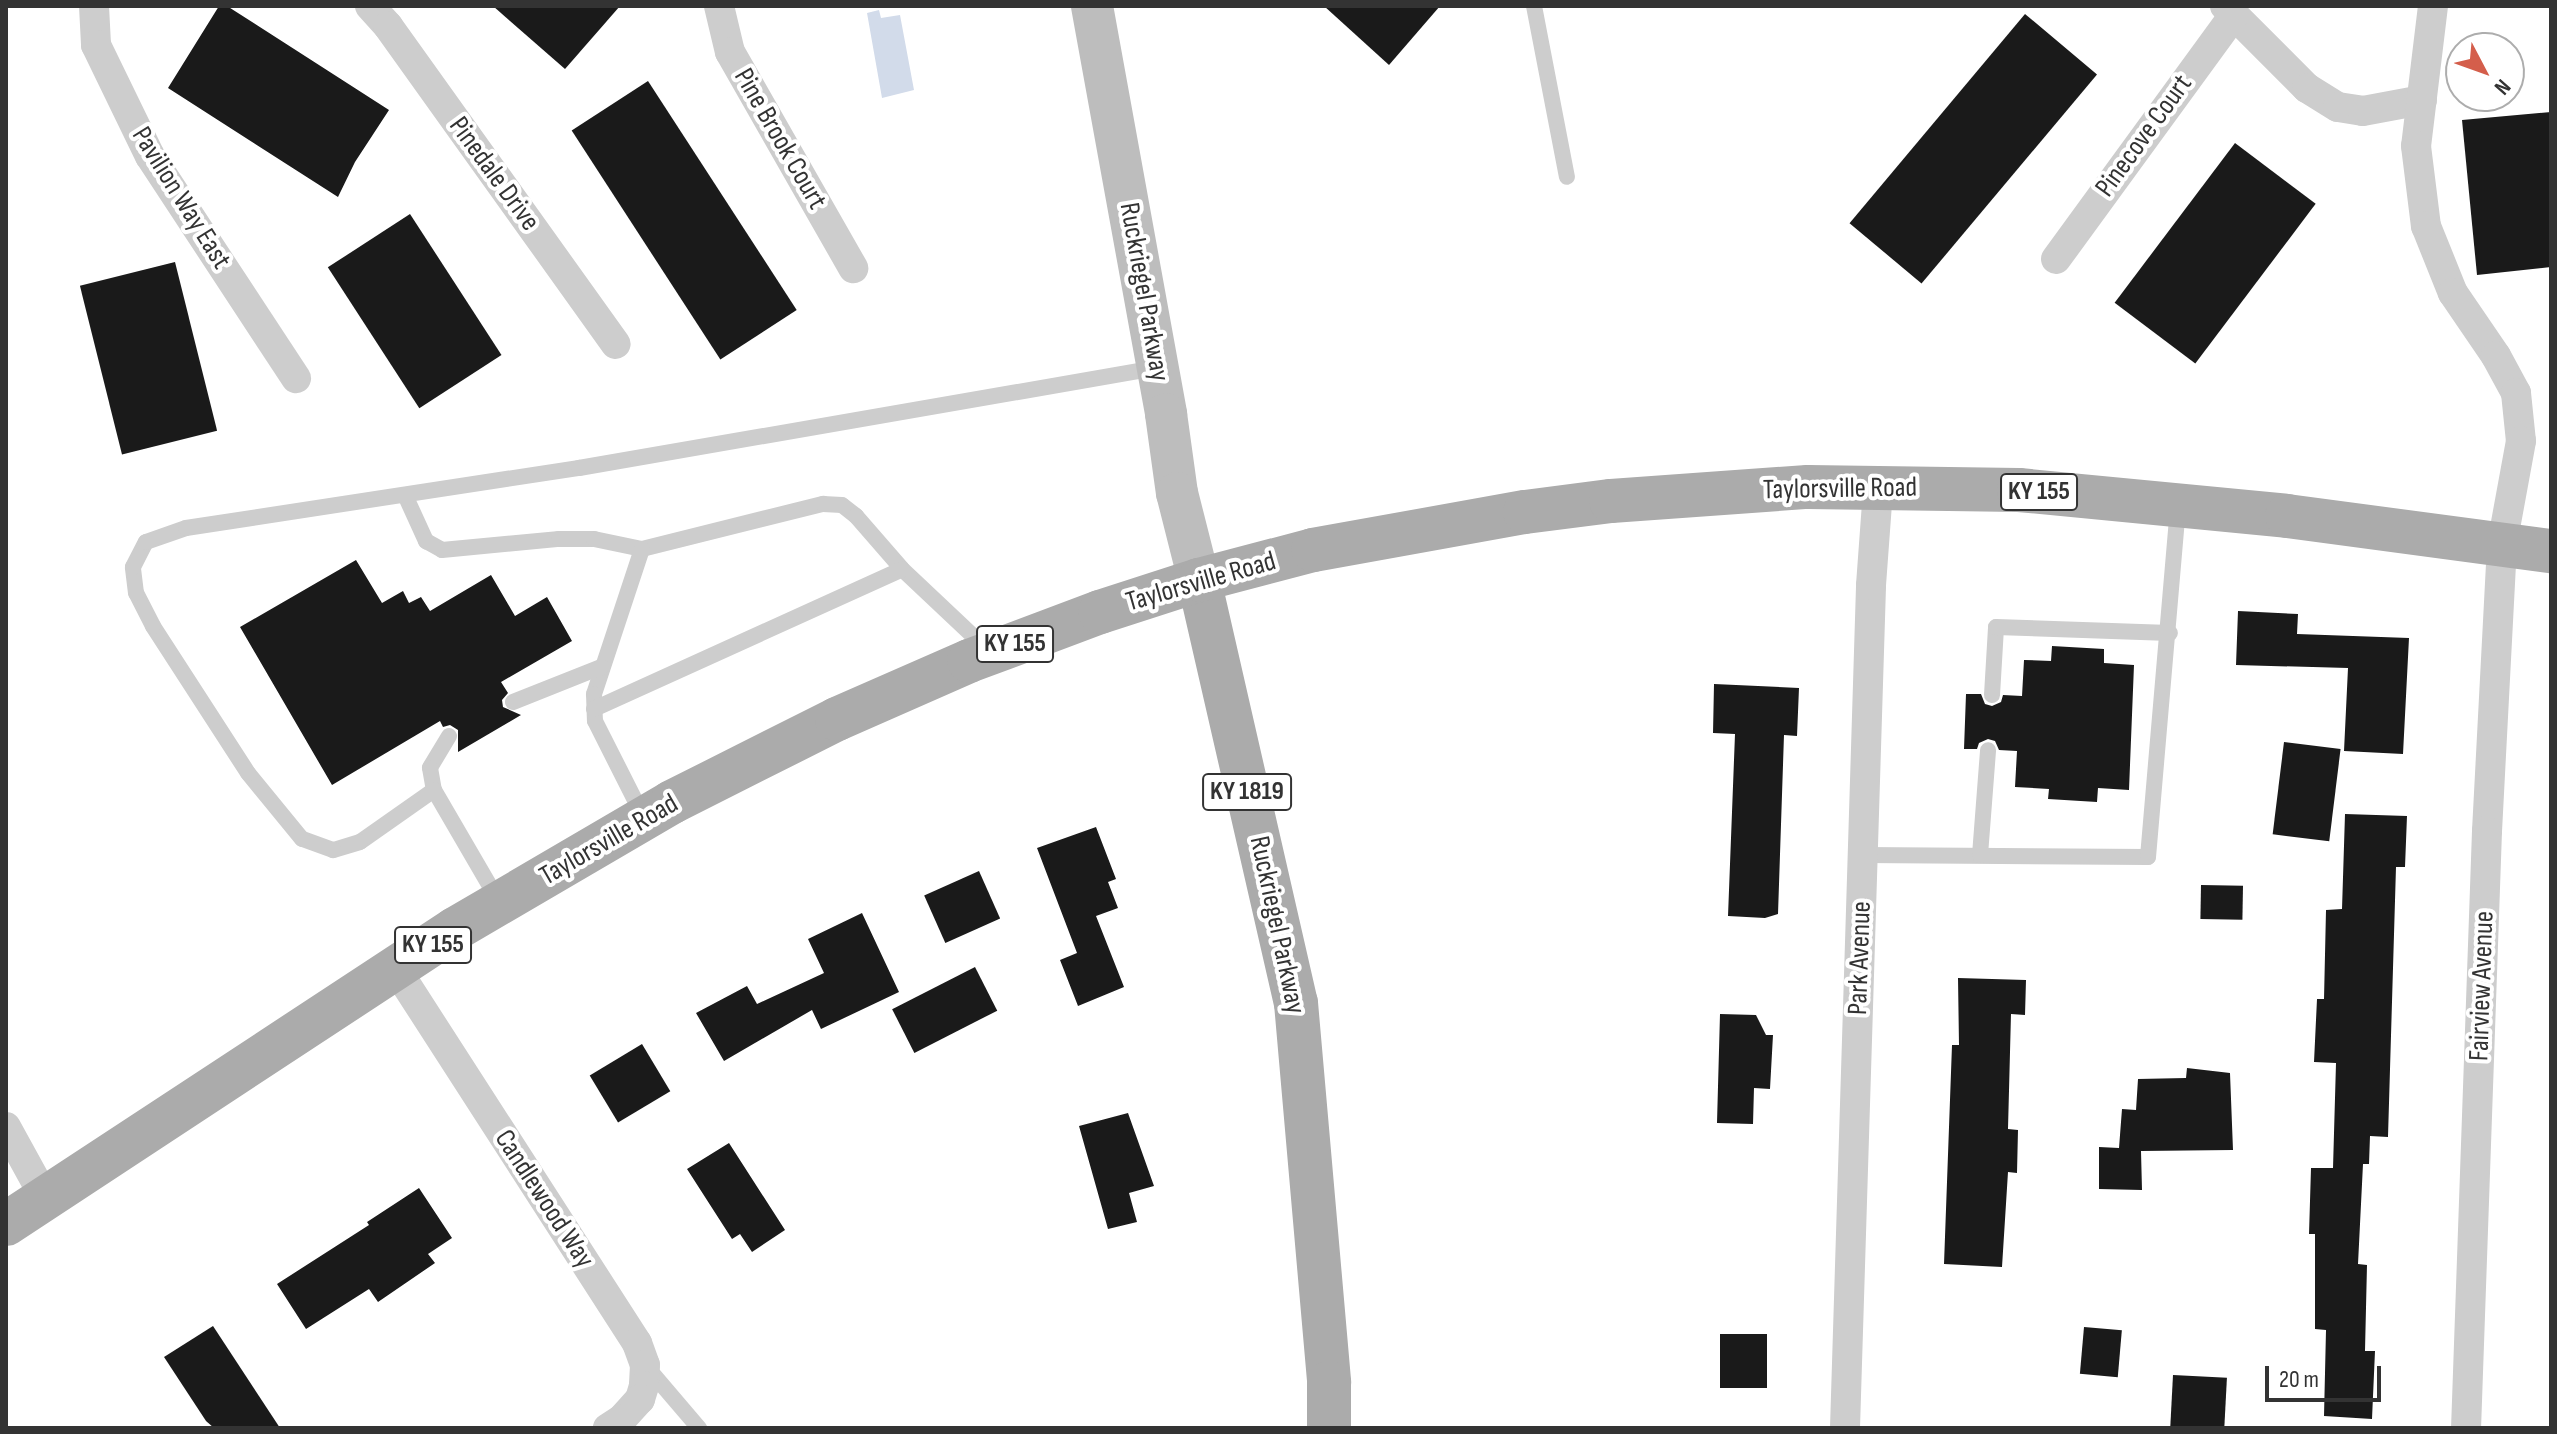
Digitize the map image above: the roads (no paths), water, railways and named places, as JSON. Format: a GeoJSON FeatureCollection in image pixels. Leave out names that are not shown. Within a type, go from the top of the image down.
{"type":"FeatureCollection","features":[{"type":"Feature","properties":{"kind":"main road","name":"Ruckriegel Parkway"},"geometry":{"type":"LineString","coordinates":[[1092,6],[1177,493],[1296,1003],[1322,1288],[1329,1428]]}},
{"type":"Feature","properties":{"kind":"main road","name":"Taylorsville Road"},"geometry":{"type":"LineString","coordinates":[[6,1224],[396,969],[644,818],[837,719],[991,653],[1199,580],[1313,550],[1525,512],[1611,501],[1808,487],[2019,490],[2551,551]]}},
{"type":"Feature","properties":{"kind":"street","name":"Pavilion Way East"},"geometry":{"type":"LineString","coordinates":[[94,6],[96,45],[150,156],[296,378]]}},
{"type":"Feature","properties":{"kind":"street","name":"Pinedale Drive"},"geometry":{"type":"LineString","coordinates":[[370,6],[388,26],[616,344]]}},
{"type":"Feature","properties":{"kind":"street","name":"Pine Brook Court"},"geometry":{"type":"LineString","coordinates":[[719,6],[730,52],[853,268]]}},
{"type":"Feature","properties":{"kind":"street","name":"Fairview Avenue"},"geometry":{"type":"LineString","coordinates":[[2433,6],[2416,146],[2426,226],[2453,293],[2496,356],[2516,393],[2521,441],[2502,545],[2487,831],[2466,1428]]}},
{"type":"Feature","properties":{"kind":"street"},"geometry":{"type":"LineString","coordinates":[[2229,11],[2307,88],[2338,107],[2363,111],[2422,100]]}},
{"type":"Feature","properties":{"kind":"street","name":"Pinecove Court"},"geometry":{"type":"LineString","coordinates":[[2056,259],[2229,11]]}},
{"type":"Feature","properties":{"kind":"street","name":"Park Avenue"},"geometry":{"type":"LineString","coordinates":[[1845,1428],[1871,585],[1878,489]]}},
{"type":"Feature","properties":{"kind":"street","name":"Candlewood Way"},"geometry":{"type":"LineString","coordinates":[[396,969],[637,1343],[645,1365]]}},
{"type":"Feature","properties":{"kind":"street"},"geometry":{"type":"LineString","coordinates":[[6,1127],[45,1198]]}},
{"type":"Feature","properties":{"kind":"street"},"geometry":{"type":"LineString","coordinates":[[608,1428],[622,1419],[640,1399],[645,1365]]}},
{"type":"Feature","properties":{"kind":"lane"},"geometry":{"type":"LineString","coordinates":[[1534,6],[1567,177]]}},
{"type":"Feature","properties":{"kind":"lane"},"geometry":{"type":"LineString","coordinates":[[434,790],[360,842],[333,850],[302,839],[248,773],[153,626],[136,593],[133,567],[146,542],[186,528],[405,495],[1157,368]]}},
{"type":"Feature","properties":{"kind":"lane"},"geometry":{"type":"LineString","coordinates":[[405,495],[426,541],[442,550],[559,539],[594,539],[642,549],[823,504],[842,505],[856,516],[902,569],[991,653]]}},
{"type":"Feature","properties":{"kind":"lane"},"geometry":{"type":"LineString","coordinates":[[1863,855],[2148,857],[2170,633],[2178,506]]}},
{"type":"Feature","properties":{"kind":"lane"},"geometry":{"type":"LineString","coordinates":[[642,549],[601,667],[594,694],[594,709],[595,721],[644,818]]}},
{"type":"Feature","properties":{"kind":"lane"},"geometry":{"type":"LineString","coordinates":[[594,709],[902,569]]}},
{"type":"Feature","properties":{"kind":"lane"},"geometry":{"type":"LineString","coordinates":[[1992,695],[1996,627],[2170,633]]}},
{"type":"Feature","properties":{"kind":"lane"},"geometry":{"type":"LineString","coordinates":[[513,702],[601,667]]}},
{"type":"Feature","properties":{"kind":"lane"},"geometry":{"type":"LineString","coordinates":[[449,736],[430,768],[434,790],[500,903]]}},
{"type":"Feature","properties":{"kind":"lane"},"geometry":{"type":"LineString","coordinates":[[1980,855],[1988,750]]}},
{"type":"Feature","properties":{"kind":"lane"},"geometry":{"type":"LineString","coordinates":[[645,1365],[699,1428]]}},
{"type":"Feature","properties":{"kind":"water"},"geometry":{"type":"Polygon","coordinates":[[[879,10],[881,18],[900,15],[914,90],[882,98],[867,13],[879,10]]]}}]}
